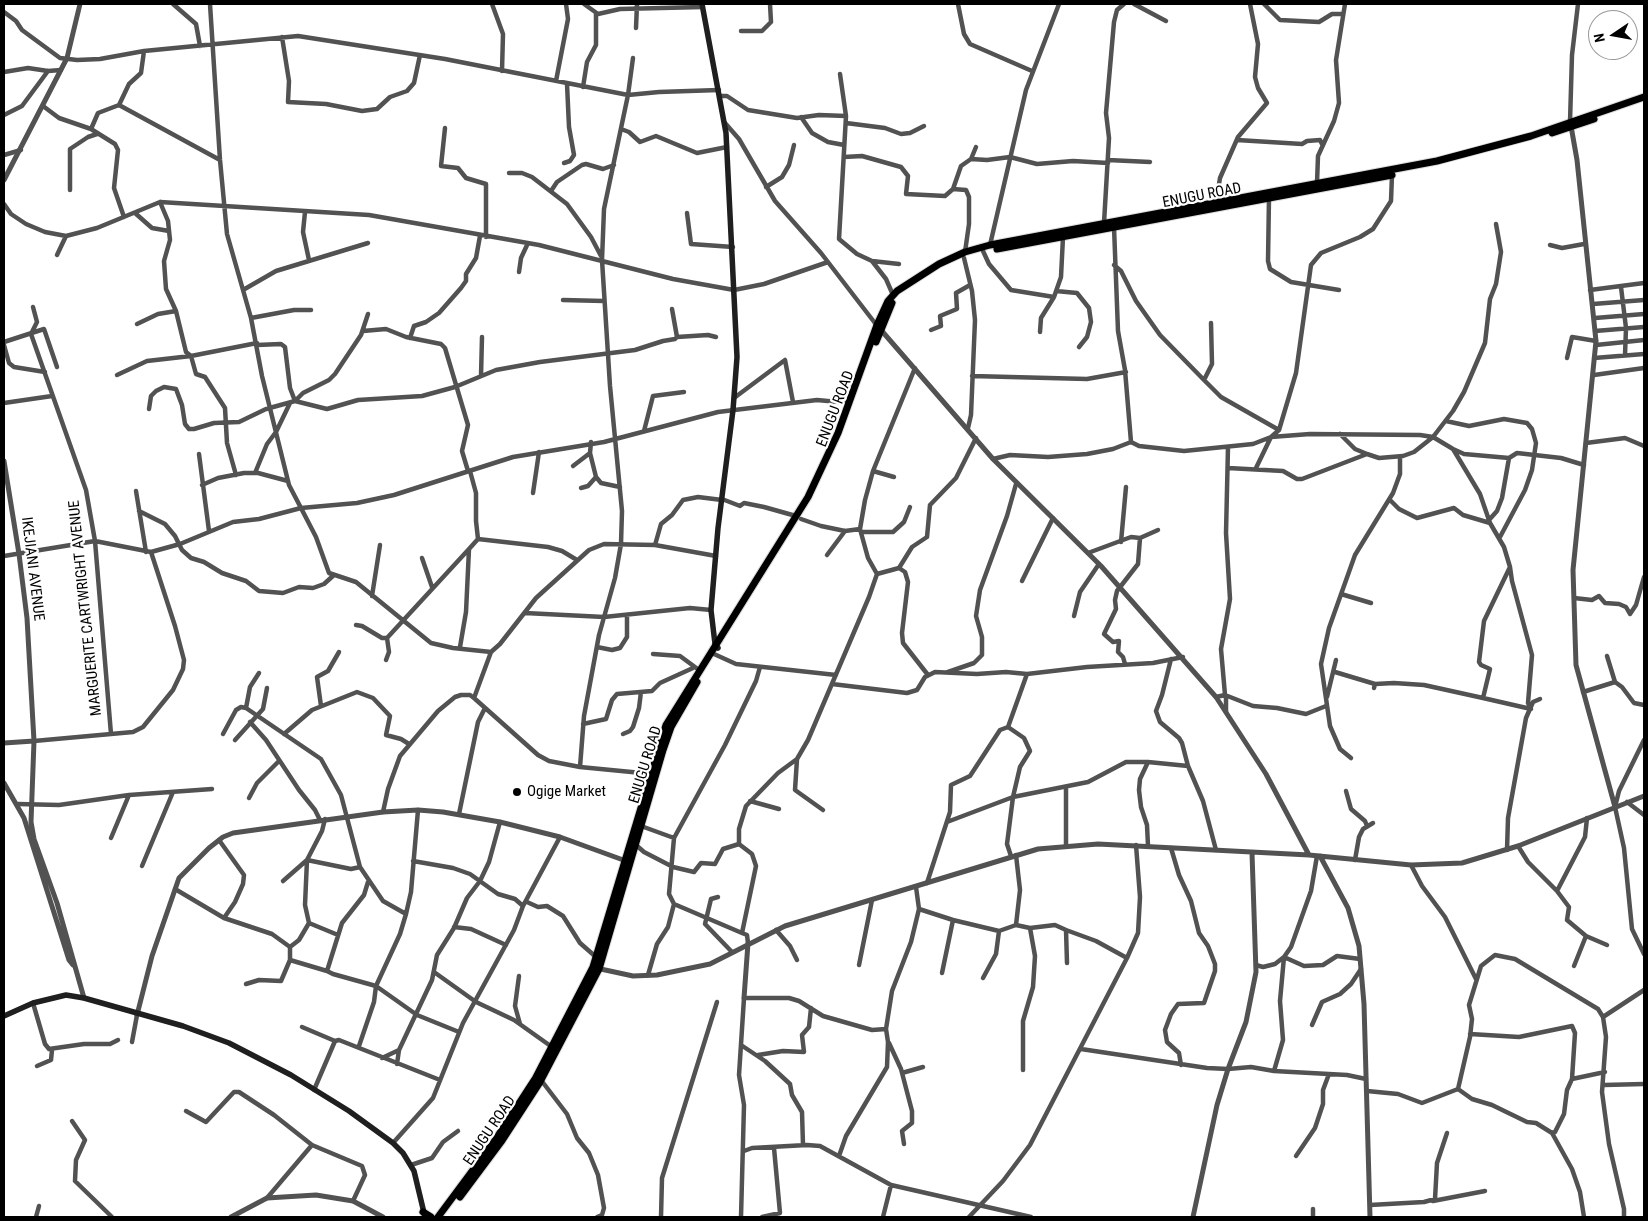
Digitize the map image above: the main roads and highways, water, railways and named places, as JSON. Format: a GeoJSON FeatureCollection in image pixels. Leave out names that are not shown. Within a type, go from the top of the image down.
{"type":"FeatureCollection","features":[{"type":"Feature","properties":{"kind":"main road"},"geometry":{"type":"LineString","coordinates":[[438,1217],[496,1139],[535,1079],[596,968],[596,957],[653,774],[666,725],[696,669],[716,649],[711,610],[737,357],[725,123],[703,5]]}},
{"type":"Feature","properties":{"kind":"main road"},"geometry":{"type":"LineString","coordinates":[[800,517],[829,455],[893,295],[923,273],[990,245],[1317,182],[1391,170],[1484,150],[1571,124],[1644,97]]}},
{"type":"Feature","properties":{"kind":"main road","name":"ENUGU ROAD"},"geometry":{"type":"LineString","coordinates":[[445,1216],[501,1142],[541,1080],[596,968],[636,845],[653,774],[671,727],[716,649],[800,517],[832,457],[879,327],[892,303],[900,295],[932,273],[964,255],[1392,175],[1485,154],[1644,101]]}},
{"type":"Feature","properties":{"kind":"main road"},"geometry":{"type":"LineString","coordinates":[[4,1016],[33,1003],[66,995],[84,998],[183,1026],[229,1043],[314,1090],[378,1130],[393,1143],[411,1165],[417,1179],[423,1213],[431,1217]]}},
{"type":"Feature","properties":{"kind":"place","name":"Ogige Market"},"geometry":{"type":"Point","coordinates":[517,792]}}]}
